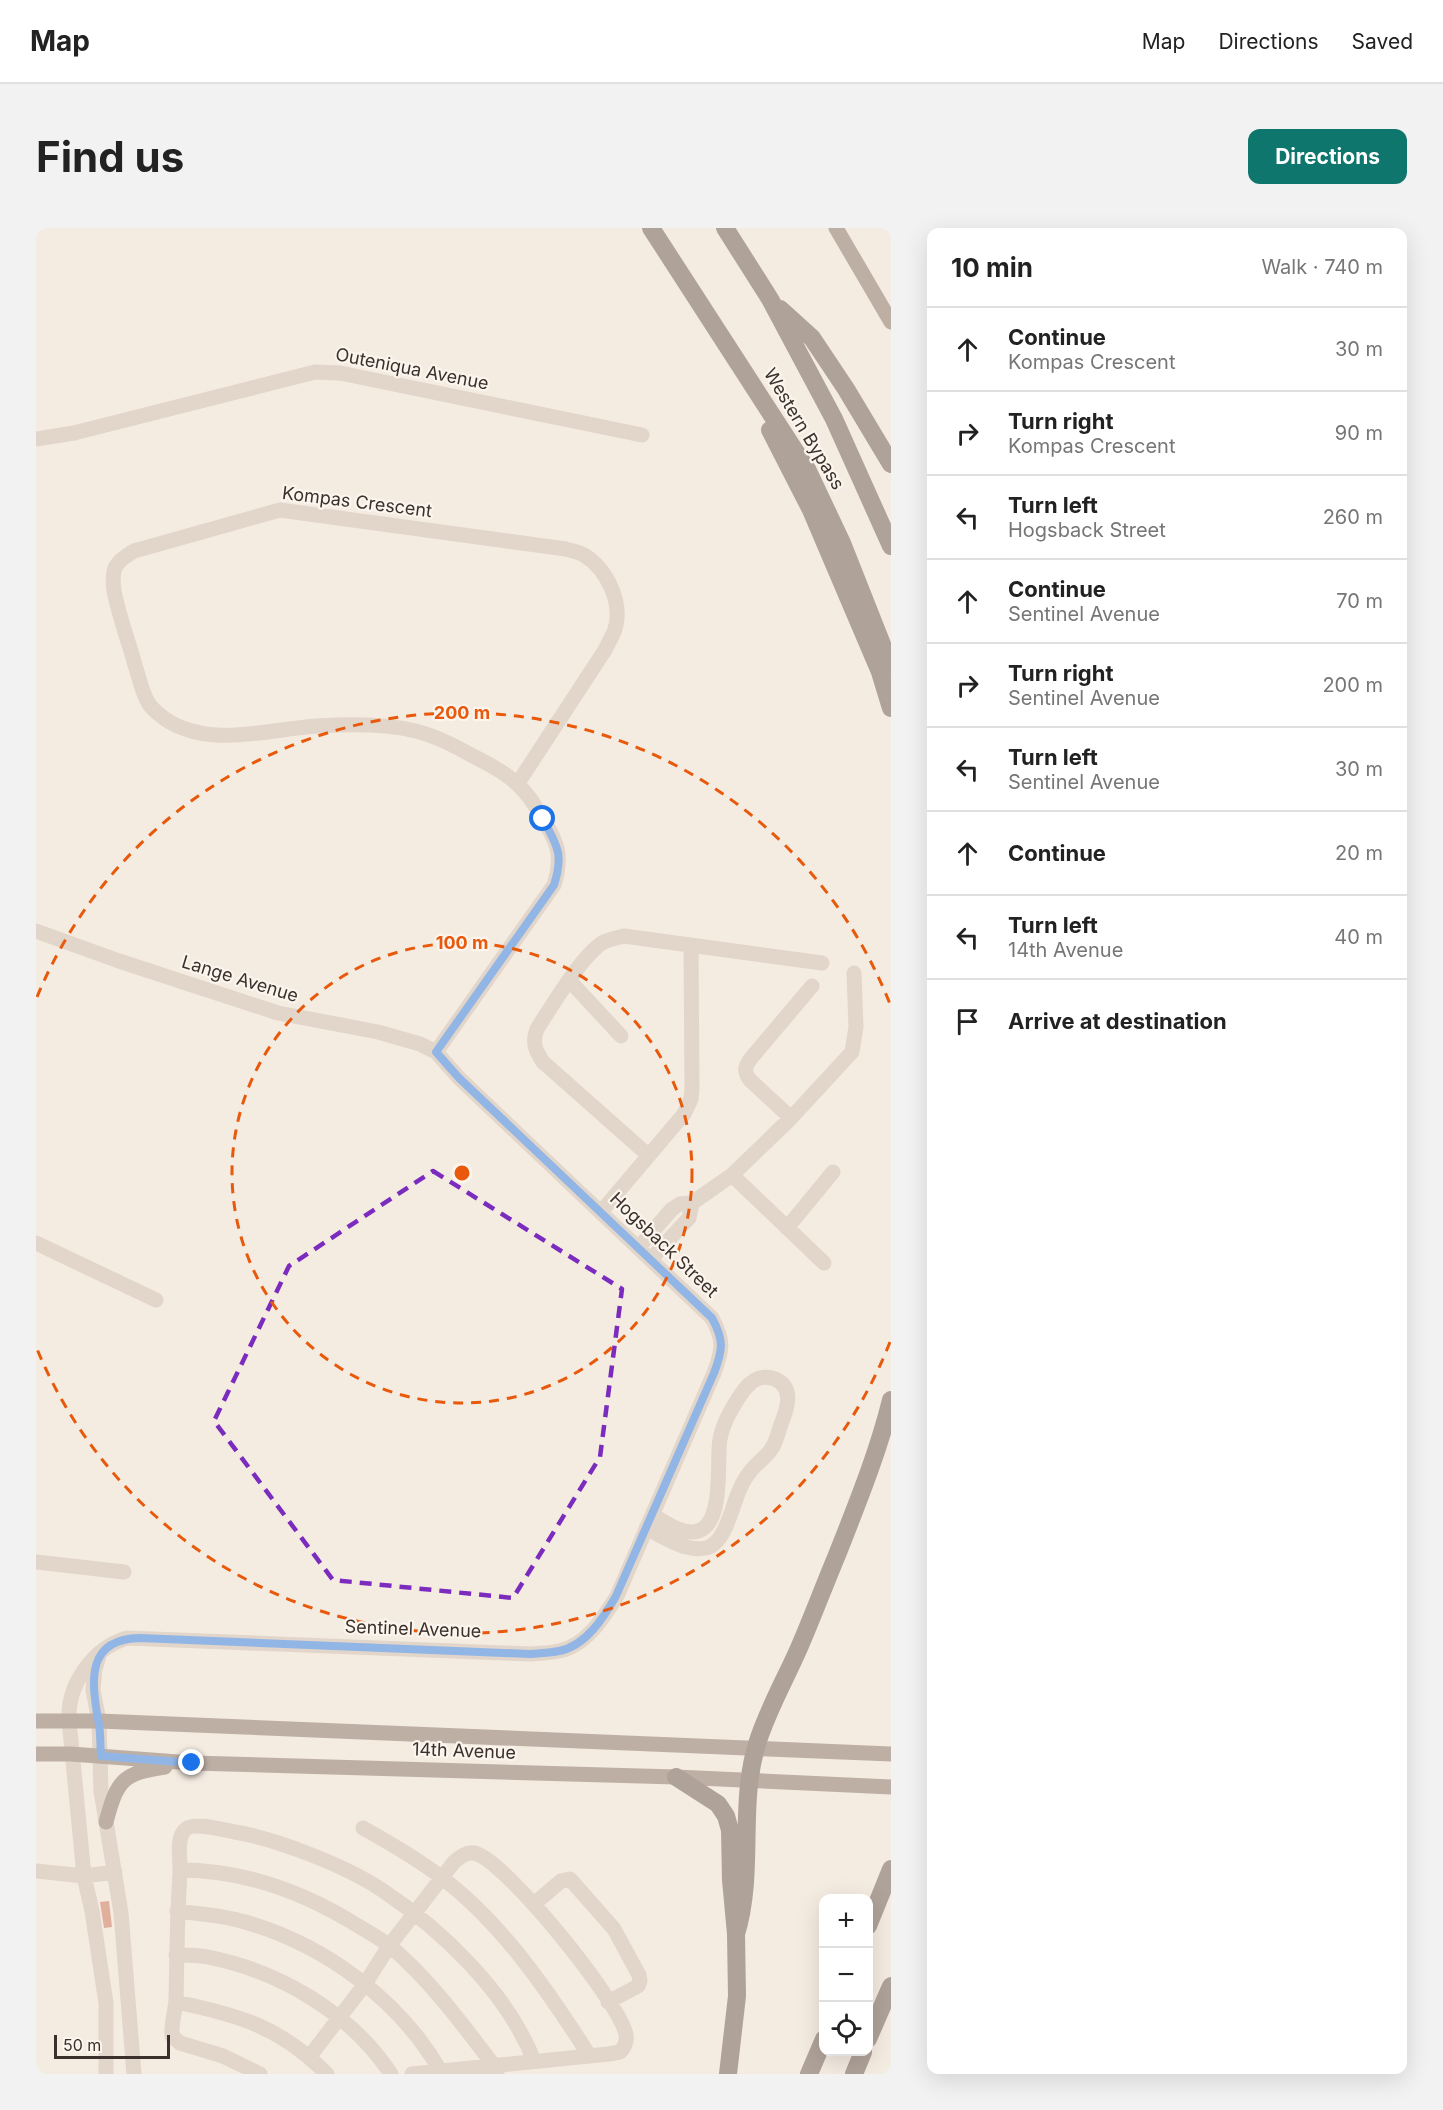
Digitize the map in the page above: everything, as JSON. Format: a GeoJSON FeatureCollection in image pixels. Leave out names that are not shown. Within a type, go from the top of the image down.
{"type":"FeatureCollection","features":[{"type":"Feature","properties":{"kind":"highway","name":"Western Bypass"},"geometry":{"type":"LineString","coordinates":[[651,228],[808,471],[842,543],[891,667]]}},
{"type":"Feature","properties":{"kind":"highway","name":"Western Bypass"},"geometry":{"type":"LineString","coordinates":[[725,228],[770,299],[834,418],[891,546]]}},
{"type":"Feature","properties":{"kind":"highway"},"geometry":{"type":"LineString","coordinates":[[770,299],[812,338],[891,464]]}},
{"type":"Feature","properties":{"kind":"highway"},"geometry":{"type":"LineString","coordinates":[[716,326],[811,510],[880,672],[891,708]]}},
{"type":"Feature","properties":{"kind":"highway"},"geometry":{"type":"LineString","coordinates":[[736,1934],[746,1887],[748,1780],[756,1748],[763,1724],[799,1648],[861,1496],[884,1429],[891,1400]]}},
{"type":"Feature","properties":{"kind":"highway"},"geometry":{"type":"LineString","coordinates":[[676,1777],[712,1799],[726,1816],[731,1836],[737,1996],[728,2074]]}},
{"type":"Feature","properties":{"kind":"highway"},"geometry":{"type":"LineString","coordinates":[[873,1914],[891,1869]]}},
{"type":"Feature","properties":{"kind":"highway"},"geometry":{"type":"LineString","coordinates":[[873,2027],[891,1986]]}},
{"type":"Feature","properties":{"kind":"highway"},"geometry":{"type":"LineString","coordinates":[[809,2074],[819,2051]]}},
{"type":"Feature","properties":{"kind":"highway"},"geometry":{"type":"LineString","coordinates":[[854,2074],[861,2056]]}},
{"type":"Feature","properties":{"kind":"main road"},"geometry":{"type":"LineString","coordinates":[[836,228],[891,322]]}},
{"type":"Feature","properties":{"kind":"main road","name":"14th Avenue"},"geometry":{"type":"LineString","coordinates":[[36,1721],[99,1721],[891,1754]]}},
{"type":"Feature","properties":{"kind":"main road","name":"14th Avenue"},"geometry":{"type":"LineString","coordinates":[[36,1754],[71,1754],[192,1763],[676,1777],[891,1788]]}},
{"type":"Feature","properties":{"kind":"main road"},"geometry":{"type":"LineString","coordinates":[[106,1822],[114,1794],[128,1777],[141,1771],[192,1763]]}},
{"type":"Feature","properties":{"kind":"street","name":"Outeniqua Avenue"},"geometry":{"type":"LineString","coordinates":[[36,439],[74,433],[269,379],[315,372],[340,373],[642,435]]}},
{"type":"Feature","properties":{"kind":"street","name":"Kompas Crescent"},"geometry":{"type":"LineString","coordinates":[[436,1052],[554,885],[558,874],[559,852],[556,842],[533,802],[518,783],[486,763],[426,734],[354,725],[315,726],[262,734],[229,735],[196,732],[167,721],[149,704],[140,679],[114,591],[112,577],[115,566],[120,559],[134,551],[280,510],[566,549],[584,555],[606,577],[613,591],[617,608],[615,628],[605,650],[518,783]]}},
{"type":"Feature","properties":{"kind":"street","name":"Lange Avenue"},"geometry":{"type":"LineString","coordinates":[[36,931],[278,1013],[399,1037],[436,1052]]}},
{"type":"Feature","properties":{"kind":"street"},"geometry":{"type":"LineString","coordinates":[[648,1155],[543,1062],[534,1046],[537,1029],[569,980],[595,949],[605,942],[624,936],[822,963]]}},
{"type":"Feature","properties":{"kind":"street"},"geometry":{"type":"LineString","coordinates":[[601,1212],[684,1114],[691,1099],[691,945]]}},
{"type":"Feature","properties":{"kind":"street"},"geometry":{"type":"LineString","coordinates":[[639,1247],[672,1209],[680,1204],[692,1203],[732,1175],[791,1118],[852,1052],[856,1027],[854,973]]}},
{"type":"Feature","properties":{"kind":"street"},"geometry":{"type":"LineString","coordinates":[[569,980],[621,1035]]}},
{"type":"Feature","properties":{"kind":"street"},"geometry":{"type":"LineString","coordinates":[[791,1118],[750,1080],[745,1074],[745,1068],[812,986]]}},
{"type":"Feature","properties":{"kind":"street","name":"Hogsback Street"},"geometry":{"type":"LineString","coordinates":[[436,1052],[459,1078],[712,1318],[717,1328],[722,1346],[714,1373],[649,1521]]}},
{"type":"Feature","properties":{"kind":"street"},"geometry":{"type":"LineString","coordinates":[[787,1228],[833,1172]]}},
{"type":"Feature","properties":{"kind":"street"},"geometry":{"type":"LineString","coordinates":[[732,1175],[824,1263]]}},
{"type":"Feature","properties":{"kind":"street"},"geometry":{"type":"LineString","coordinates":[[651,1259],[688,1218],[692,1203]]}},
{"type":"Feature","properties":{"kind":"street"},"geometry":{"type":"LineString","coordinates":[[36,1242],[156,1300]]}},
{"type":"Feature","properties":{"kind":"street"},"geometry":{"type":"LineString","coordinates":[[764,1377],[777,1380],[787,1391],[788,1404],[773,1447],[745,1477],[724,1530],[715,1544],[706,1548],[694,1548],[677,1543],[649,1521],[695,1532],[704,1529],[711,1522],[717,1499],[720,1441],[723,1427],[740,1396],[752,1381],[764,1377]]}},
{"type":"Feature","properties":{"kind":"street","name":"Sentinel Avenue"},"geometry":{"type":"LineString","coordinates":[[106,2074],[106,2003],[92,1911],[84,1876],[68,1707],[86,1667],[117,1641],[140,1638],[530,1654],[561,1651],[576,1644],[602,1621],[616,1596],[649,1521]]}},
{"type":"Feature","properties":{"kind":"street"},"geometry":{"type":"LineString","coordinates":[[36,1562],[124,1572]]}},
{"type":"Feature","properties":{"kind":"street"},"geometry":{"type":"LineString","coordinates":[[100,1653],[95,1669],[93,1690],[99,1721],[101,1791],[122,1913],[134,2074]]}},
{"type":"Feature","properties":{"kind":"street"},"geometry":{"type":"LineString","coordinates":[[260,2074],[224,2056],[176,2041],[172,2032],[176,2002],[180,1839],[186,1828],[200,1827],[241,1833],[273,1842],[326,1861],[381,1889],[414,1913],[476,1970],[511,2015],[534,2061]]}},
{"type":"Feature","properties":{"kind":"street"},"geometry":{"type":"LineString","coordinates":[[363,1828],[402,1850],[442,1878],[496,1928],[554,2000],[589,2055]]}},
{"type":"Feature","properties":{"kind":"street"},"geometry":{"type":"LineString","coordinates":[[310,2056],[365,1984],[389,1946],[442,1878],[459,1858],[467,1853],[474,1853],[489,1862],[534,1904],[581,1960],[624,2029],[626,2036],[624,2046],[620,2052],[534,2061],[497,2070],[412,2074]]}},
{"type":"Feature","properties":{"kind":"street"},"geometry":{"type":"LineString","coordinates":[[180,1870],[202,1870],[244,1877],[283,1888],[330,1908],[389,1946],[421,1976],[451,2010],[497,2070]]}},
{"type":"Feature","properties":{"kind":"street"},"geometry":{"type":"LineString","coordinates":[[36,1871],[84,1876],[116,1872]]}},
{"type":"Feature","properties":{"kind":"street"},"geometry":{"type":"LineString","coordinates":[[534,1904],[561,1881],[570,1879],[614,1929],[640,1981],[638,1986],[608,2002]]}},
{"type":"Feature","properties":{"kind":"street"},"geometry":{"type":"LineString","coordinates":[[177,1911],[235,1919],[261,1927],[333,1962],[365,1984],[411,2027],[426,2046],[441,2072]]}},
{"type":"Feature","properties":{"kind":"street"},"geometry":{"type":"LineString","coordinates":[[176,1955],[207,1957],[282,1981],[338,2017],[376,2052],[391,2074]]}},
{"type":"Feature","properties":{"kind":"street"},"geometry":{"type":"LineString","coordinates":[[176,2002],[217,2011],[259,2024],[310,2056],[327,2074]]}},
{"type":"Feature","properties":{"kind":"highlighted area"},"geometry":{"type":"Polygon","coordinates":[[[433,1171],[622,1289],[600,1457],[513,1598],[333,1580],[214,1421],[289,1266],[433,1171]]]}},
{"type":"Feature","properties":{"kind":"building"},"geometry":{"type":"Polygon","coordinates":[[[109,1901],[112,1927],[104,1928],[100,1902],[109,1901]]]}},
{"type":"Feature","properties":{"kind":"route"},"geometry":{"type":"LineString","coordinates":[[192,1763],[101,1756],[99,1721],[93,1690],[95,1669],[100,1653],[107,1647],[127,1638],[140,1638],[530,1654],[561,1651],[576,1644],[602,1621],[616,1596],[714,1373],[722,1346],[712,1318],[459,1078],[436,1052],[554,885],[558,874],[559,852],[543,819]]}}]}
